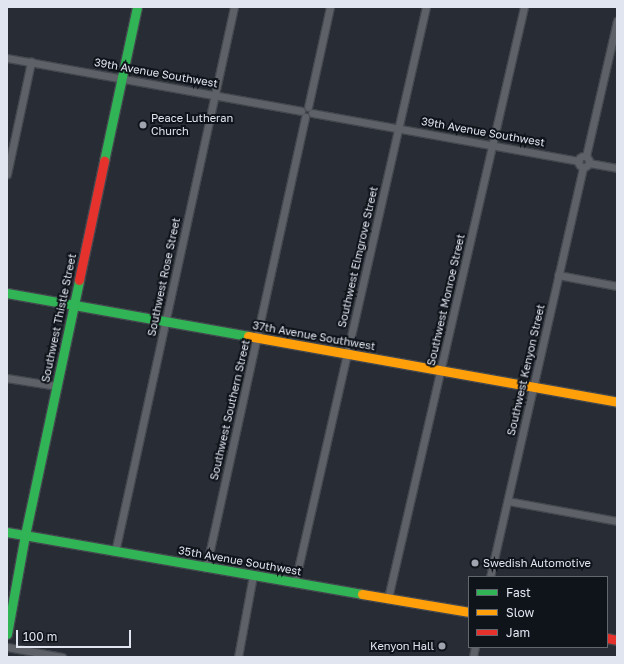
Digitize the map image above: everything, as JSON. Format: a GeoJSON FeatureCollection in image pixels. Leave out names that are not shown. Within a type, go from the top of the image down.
{"type":"FeatureCollection","features":[{"type":"Feature","properties":{"kind":"main road","name":"Southwest Thistle Street"},"geometry":{"type":"LineString","coordinates":[[7,634],[25,535],[137,7]]}},
{"type":"Feature","properties":{"kind":"main road","name":"37th Avenue Southwest"},"geometry":{"type":"LineString","coordinates":[[7,293],[347,355],[441,370],[533,388],[617,402]]}},
{"type":"Feature","properties":{"kind":"main road","name":"35th Avenue Southwest"},"geometry":{"type":"LineString","coordinates":[[7,532],[206,568],[468,612]]}},
{"type":"Feature","properties":{"kind":"street","name":"Southwest Rose Street"},"geometry":{"type":"LineString","coordinates":[[115,552],[234,7]]}},
{"type":"Feature","properties":{"kind":"street"},"geometry":{"type":"LineString","coordinates":[[303,114],[303,108],[310,110],[330,7]]}},
{"type":"Feature","properties":{"kind":"street","name":"Southwest Elmgrove Street"},"geometry":{"type":"LineString","coordinates":[[295,582],[426,7]]}},
{"type":"Feature","properties":{"kind":"street","name":"Southwest Monroe Street"},"geometry":{"type":"LineString","coordinates":[[388,598],[524,7]]}},
{"type":"Feature","properties":{"kind":"street","name":"Southwest Kenyon Street"},"geometry":{"type":"LineString","coordinates":[[490,576],[617,21]]}},
{"type":"Feature","properties":{"kind":"street","name":"39th Avenue Southwest"},"geometry":{"type":"LineString","coordinates":[[7,58],[214,95],[303,114]]}},
{"type":"Feature","properties":{"kind":"street"},"geometry":{"type":"LineString","coordinates":[[7,174],[31,62]]}},
{"type":"Feature","properties":{"kind":"street","name":"39th Avenue Southwest"},"geometry":{"type":"LineString","coordinates":[[310,110],[617,168]]}},
{"type":"Feature","properties":{"kind":"street","name":"Southwest Southern Street"},"geometry":{"type":"LineString","coordinates":[[206,568],[258,338],[303,114]]}},
{"type":"Feature","properties":{"kind":"street"},"geometry":{"type":"LineString","coordinates":[[558,275],[617,286]]}},
{"type":"Feature","properties":{"kind":"street"},"geometry":{"type":"LineString","coordinates":[[7,378],[56,386]]}},
{"type":"Feature","properties":{"kind":"street"},"geometry":{"type":"LineString","coordinates":[[508,500],[617,521]]}},
{"type":"Feature","properties":{"kind":"street"},"geometry":{"type":"LineString","coordinates":[[238,657],[253,575]]}},
{"type":"Feature","properties":{"kind":"street"},"geometry":{"type":"LineString","coordinates":[[7,647],[62,657]]}},
{"type":"Feature","properties":{"kind":"traffic: fast"},"geometry":{"type":"LineString","coordinates":[[104,161],[137,7]]}},
{"type":"Feature","properties":{"kind":"traffic: fast"},"geometry":{"type":"LineString","coordinates":[[7,634],[25,535],[79,280]]}},
{"type":"Feature","properties":{"kind":"traffic: fast"},"geometry":{"type":"LineString","coordinates":[[7,293],[248,336]]}},
{"type":"Feature","properties":{"kind":"traffic: fast"},"geometry":{"type":"LineString","coordinates":[[7,532],[362,594]]}},
{"type":"Feature","properties":{"kind":"traffic: slow"},"geometry":{"type":"LineString","coordinates":[[248,336],[617,402]]}},
{"type":"Feature","properties":{"kind":"traffic: slow"},"geometry":{"type":"LineString","coordinates":[[362,594],[468,612]]}},
{"type":"Feature","properties":{"kind":"traffic: jam"},"geometry":{"type":"LineString","coordinates":[[79,280],[104,161]]}},
{"type":"Feature","properties":{"kind":"traffic: jam"},"geometry":{"type":"LineString","coordinates":[[608,638],[617,640]]}},
{"type":"Feature","properties":{"kind":"place","name":"Peace Lutheran Church"},"geometry":{"type":"Point","coordinates":[143,125]}},
{"type":"Feature","properties":{"kind":"place","name":"Swedish Automotive"},"geometry":{"type":"Point","coordinates":[475,563]}},
{"type":"Feature","properties":{"kind":"place","name":"Kenyon Hall"},"geometry":{"type":"Point","coordinates":[442,646]}}]}
